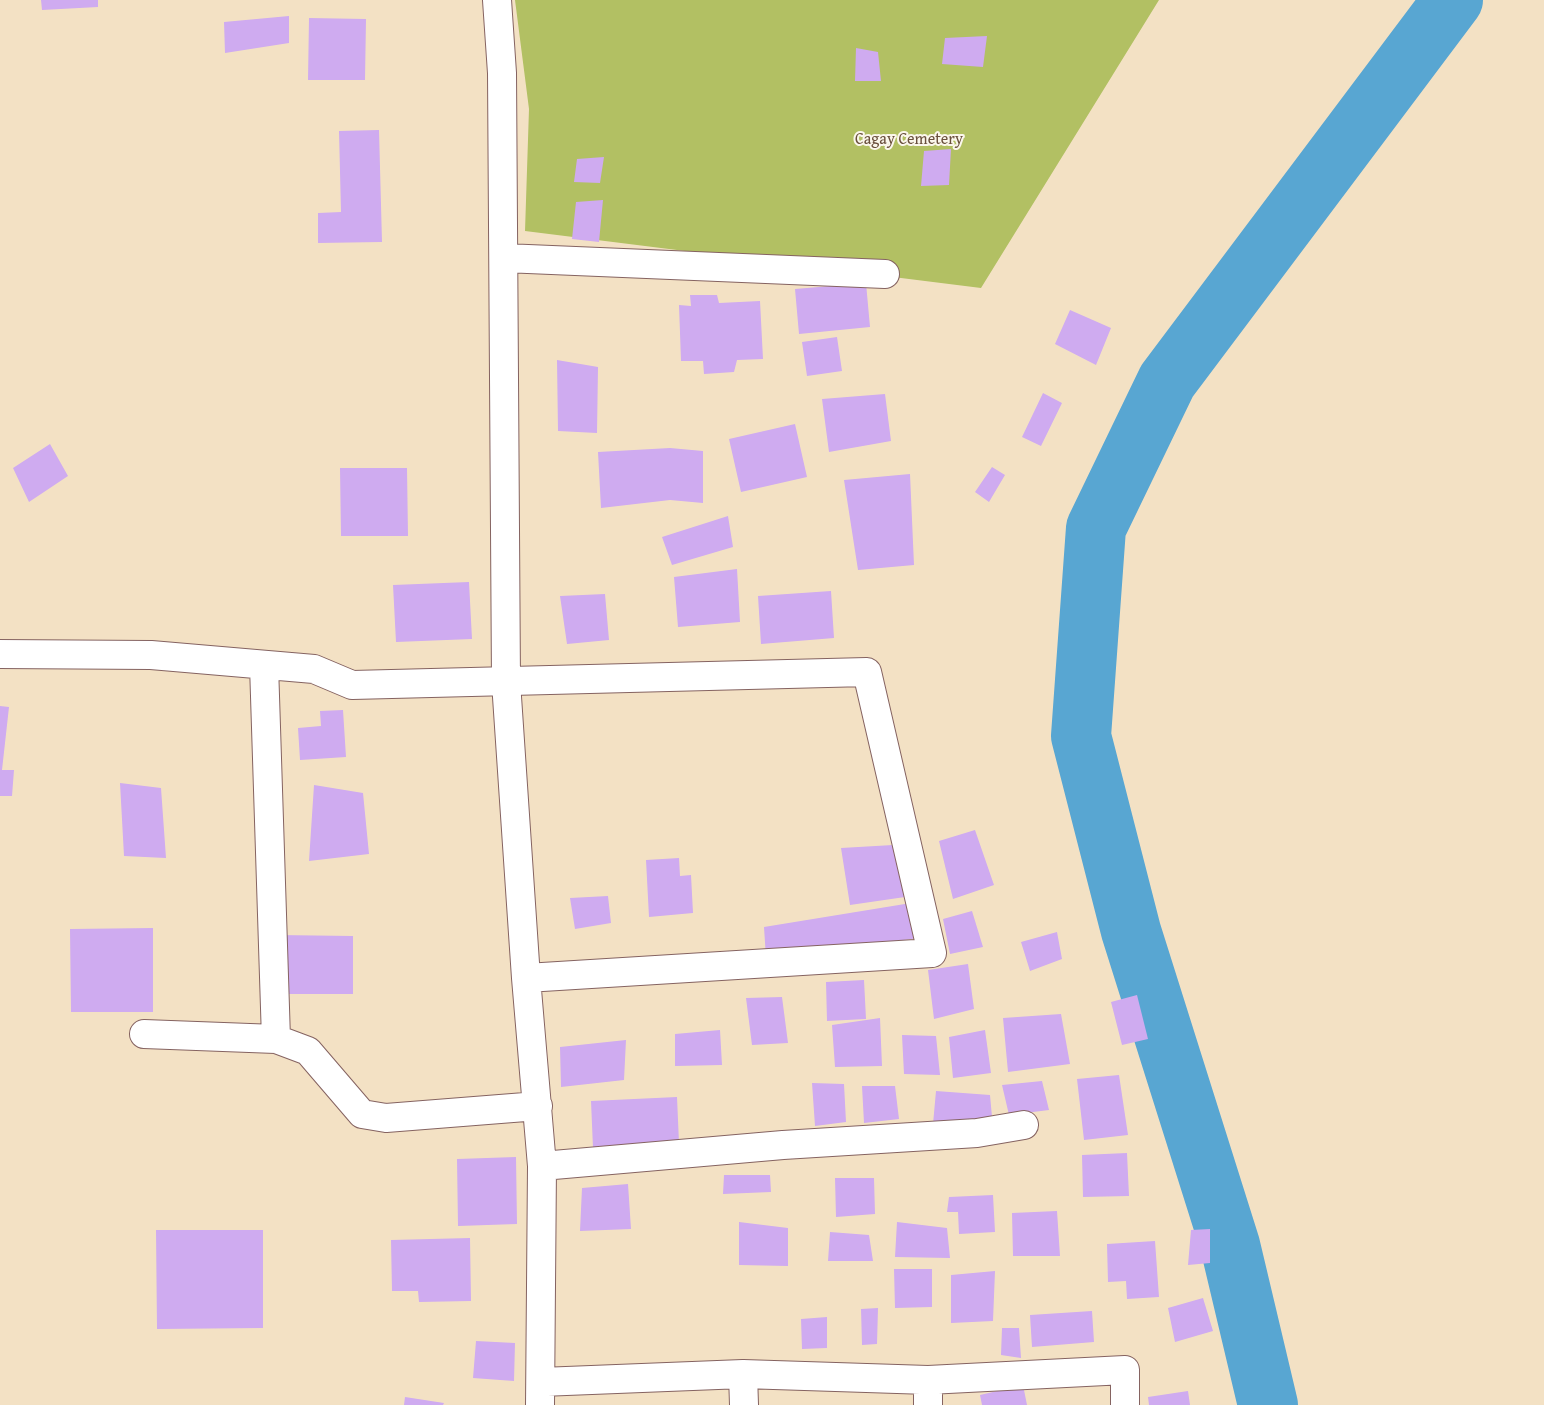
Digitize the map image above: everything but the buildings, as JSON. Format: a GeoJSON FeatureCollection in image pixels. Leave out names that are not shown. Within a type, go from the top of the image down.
{"type":"FeatureCollection","features":[{"type":"Feature","properties":{"kind":"street"},"geometry":{"type":"LineString","coordinates":[[497,0],[502,73],[506,682],[526,978],[542,1166],[540,1394],[743,1374],[928,1393],[1125,1370],[1125,1405]]}},
{"type":"Feature","properties":{"kind":"street"},"geometry":{"type":"LineString","coordinates":[[504,258],[885,274]]}},
{"type":"Feature","properties":{"kind":"street"},"geometry":{"type":"LineString","coordinates":[[0,654],[151,655],[314,669],[352,685],[868,672],[932,953],[526,978]]}},
{"type":"Feature","properties":{"kind":"street"},"geometry":{"type":"LineString","coordinates":[[264,665],[276,1039]]}},
{"type":"Feature","properties":{"kind":"street"},"geometry":{"type":"LineString","coordinates":[[144,1034],[276,1039],[308,1051],[362,1114],[386,1118],[538,1106]]}},
{"type":"Feature","properties":{"kind":"street"},"geometry":{"type":"LineString","coordinates":[[542,1166],[783,1145],[977,1133],[1024,1125]]}},
{"type":"Feature","properties":{"kind":"street"},"geometry":{"type":"LineString","coordinates":[[743,1374],[744,1405]]}},
{"type":"Feature","properties":{"kind":"green space","name":"Cagay Cemetery"},"geometry":{"type":"Polygon","coordinates":[[[515,0],[1159,0],[981,288],[525,231],[529,109],[515,0]]]}},
{"type":"Feature","properties":{"kind":"waterway"},"geometry":{"type":"LineString","coordinates":[[1268,1405],[1230,1245],[1131,931],[1081,736],[1096,528],[1167,381],[1453,0]]}}]}
